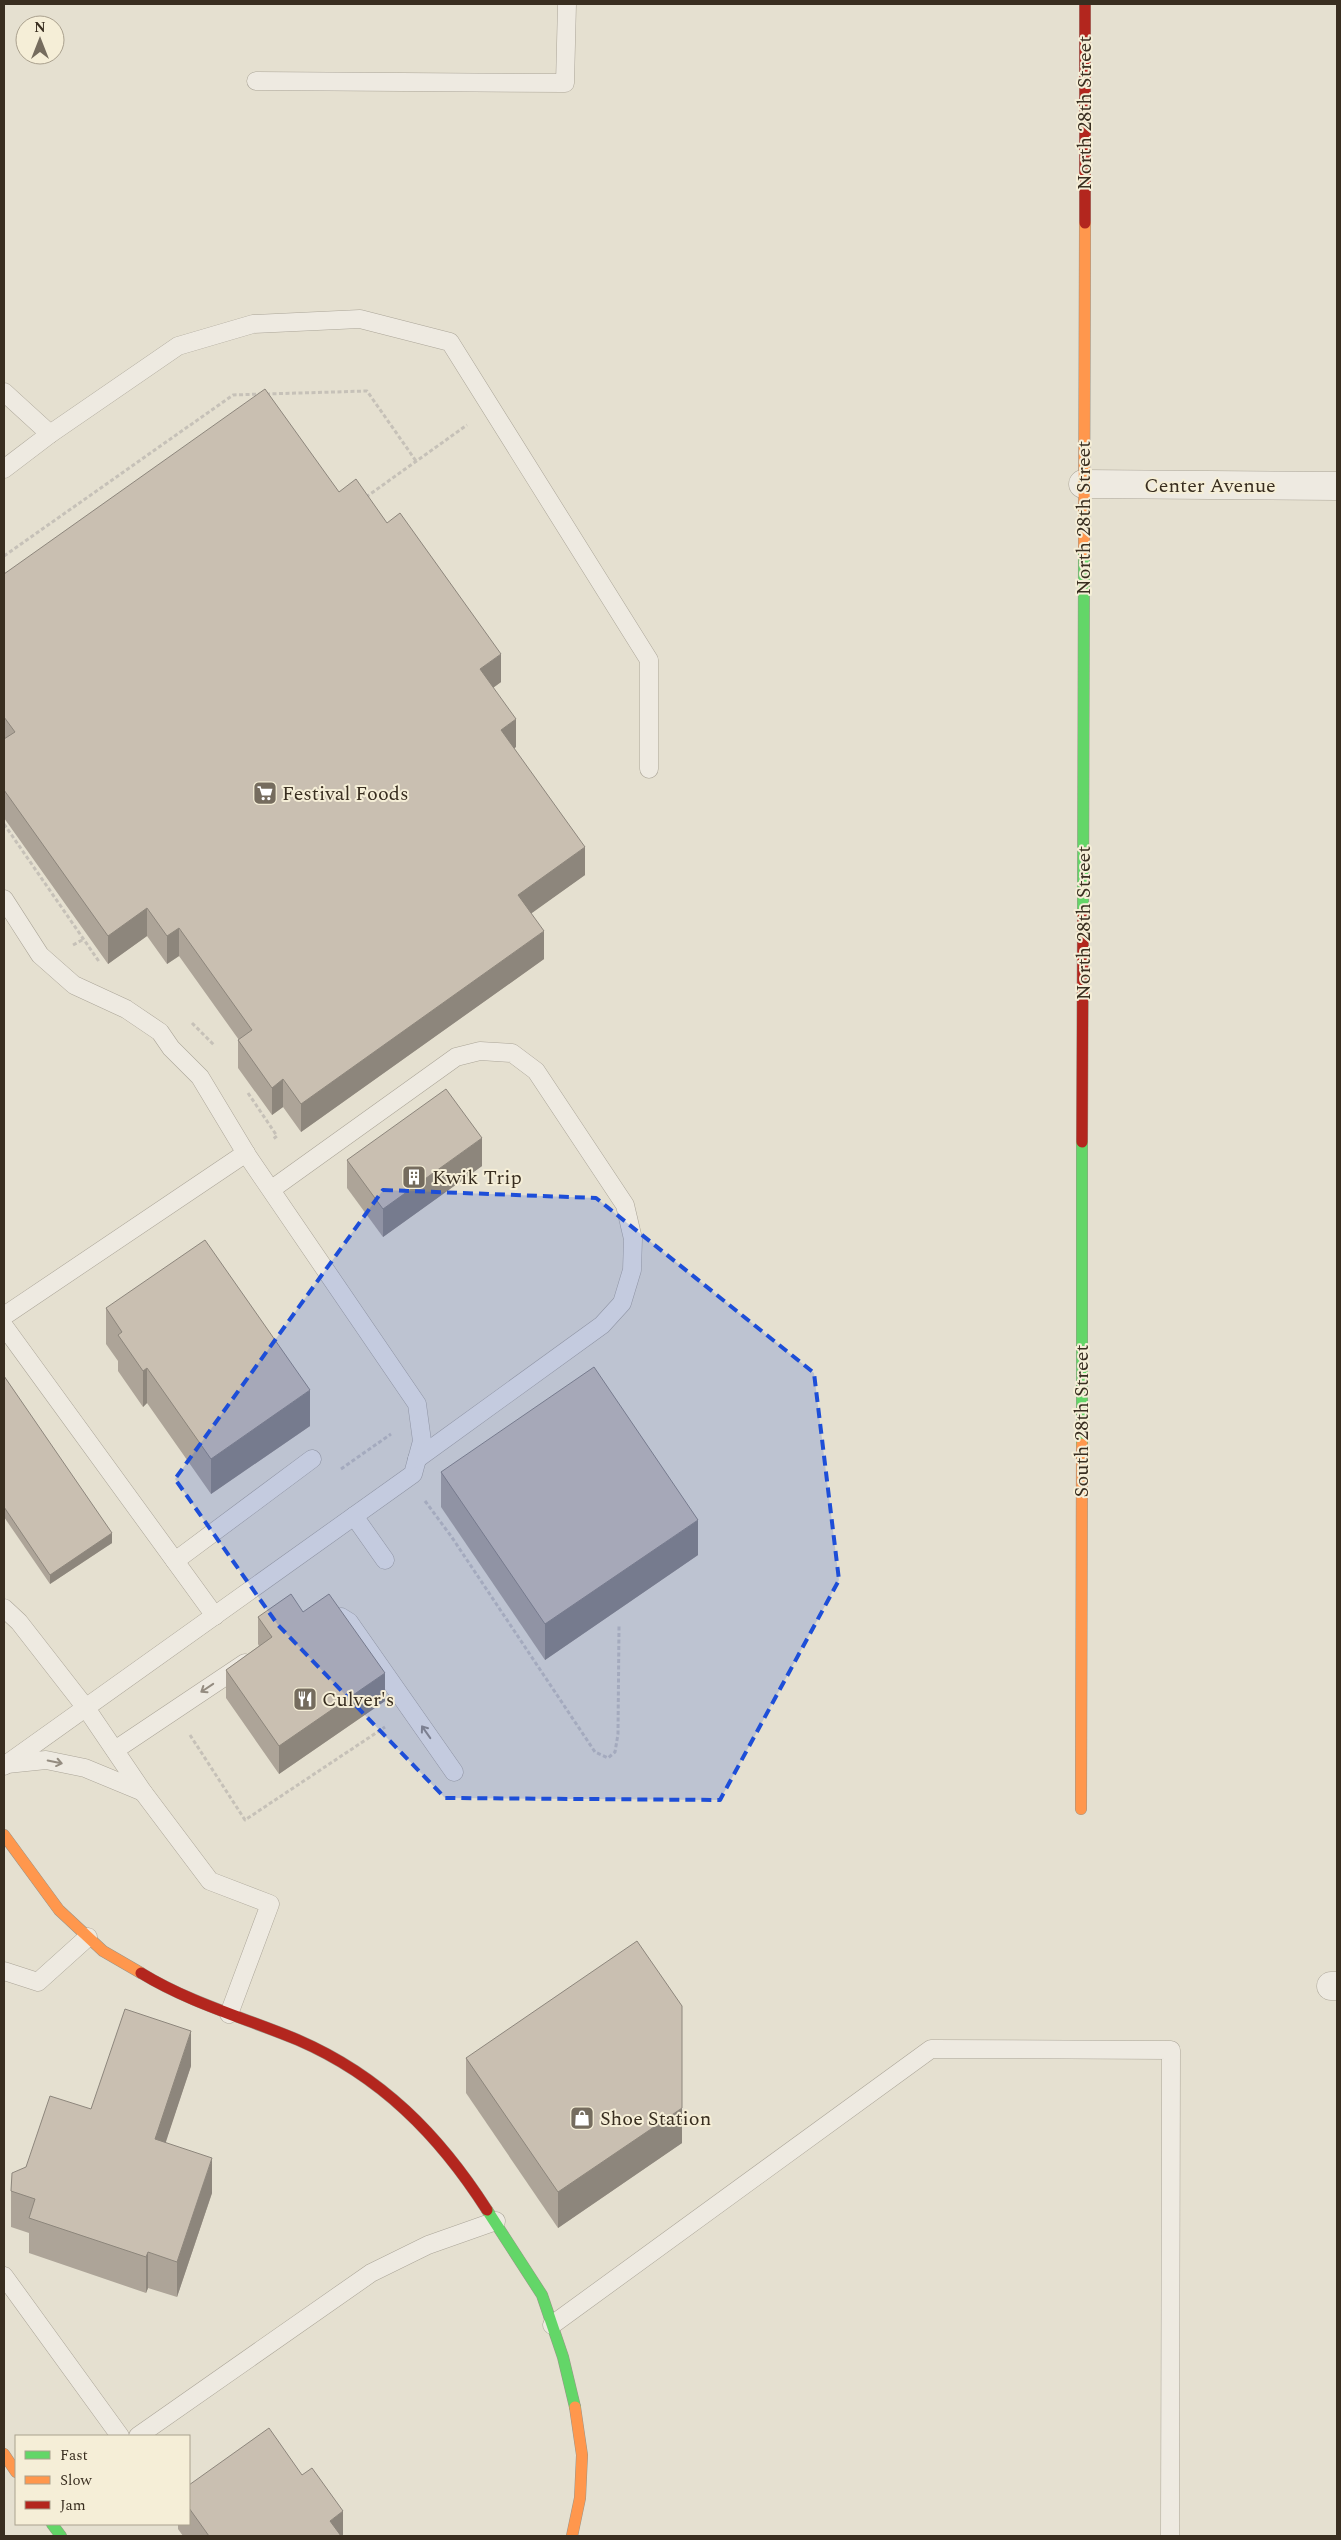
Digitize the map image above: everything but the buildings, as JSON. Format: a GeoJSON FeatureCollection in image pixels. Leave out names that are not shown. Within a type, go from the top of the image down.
{"type":"FeatureCollection","features":[{"type":"Feature","properties":{"kind":"street","name":"North 28th Street"},"geometry":{"type":"LineString","coordinates":[[1082,1033],[1084,4]]}},
{"type":"Feature","properties":{"kind":"street","name":"Center Avenue"},"geometry":{"type":"LineString","coordinates":[[1083,484],[1337,486]]}},
{"type":"Feature","properties":{"kind":"street","name":"South 28th Street"},"geometry":{"type":"LineString","coordinates":[[1080,1809],[1082,1033]]}},
{"type":"Feature","properties":{"kind":"street"},"geometry":{"type":"LineString","coordinates":[[4,1835],[58,1910],[104,1951],[172,1992],[299,2041],[366,2077],[400,2104],[463,2172],[542,2295],[563,2357],[575,2407],[582,2455],[580,2498],[572,2536]]}},
{"type":"Feature","properties":{"kind":"street"},"geometry":{"type":"LineString","coordinates":[[4,2454],[15,2470]]}},
{"type":"Feature","properties":{"kind":"street"},"geometry":{"type":"LineString","coordinates":[[53,2525],[61,2536]]}},
{"type":"Feature","properties":{"kind":"lane"},"geometry":{"type":"LineString","coordinates":[[256,81],[565,83],[567,4]]}},
{"type":"Feature","properties":{"kind":"lane"},"geometry":{"type":"LineString","coordinates":[[4,469],[50,434],[178,346],[253,324],[360,319],[450,342],[649,660],[649,769]]}},
{"type":"Feature","properties":{"kind":"lane"},"geometry":{"type":"LineString","coordinates":[[4,392],[50,434]]}},
{"type":"Feature","properties":{"kind":"lane"},"geometry":{"type":"LineString","coordinates":[[4,899],[40,956],[69,981],[126,1010],[160,1032],[171,1048],[200,1077],[246,1153],[417,1404],[422,1440],[412,1474],[407,1478],[5,1765]]}},
{"type":"Feature","properties":{"kind":"lane"},"geometry":{"type":"LineString","coordinates":[[272,1189],[456,1057],[480,1051],[512,1053],[536,1071],[625,1205],[633,1239],[632,1270],[622,1303],[602,1325],[417,1458]]}},
{"type":"Feature","properties":{"kind":"lane"},"geometry":{"type":"LineString","coordinates":[[4,1316],[246,1153]]}},
{"type":"Feature","properties":{"kind":"lane"},"geometry":{"type":"LineString","coordinates":[[4,1326],[214,1616]]}},
{"type":"Feature","properties":{"kind":"lane"},"geometry":{"type":"LineString","coordinates":[[175,1561],[312,1459]]}},
{"type":"Feature","properties":{"kind":"lane"},"geometry":{"type":"LineString","coordinates":[[354,1516],[385,1560]]}},
{"type":"Feature","properties":{"kind":"lane"},"geometry":{"type":"LineString","coordinates":[[4,1608],[19,1622],[86,1708],[143,1792],[210,1881],[270,1904],[230,2014]]}},
{"type":"Feature","properties":{"kind":"lane"},"geometry":{"type":"LineString","coordinates":[[324,1612],[338,1615],[349,1622],[454,1772]]}},
{"type":"Feature","properties":{"kind":"lane"},"geometry":{"type":"LineString","coordinates":[[114,1750],[262,1651]]}},
{"type":"Feature","properties":{"kind":"lane"},"geometry":{"type":"LineString","coordinates":[[5,1765],[46,1760],[85,1768],[143,1792]]}},
{"type":"Feature","properties":{"kind":"lane"},"geometry":{"type":"LineString","coordinates":[[4,1971],[38,1982],[88,1937]]}},
{"type":"Feature","properties":{"kind":"lane"},"geometry":{"type":"LineString","coordinates":[[552,2325],[931,2049],[1171,2050],[1170,2536]]}},
{"type":"Feature","properties":{"kind":"lane"},"geometry":{"type":"LineString","coordinates":[[139,2435],[371,2273],[428,2245],[496,2221]]}},
{"type":"Feature","properties":{"kind":"lane"},"geometry":{"type":"LineString","coordinates":[[4,2276],[119,2435]]}},
{"type":"Feature","properties":{"kind":"path"},"geometry":{"type":"LineString","coordinates":[[4,556],[233,394],[367,391],[416,461]]}},
{"type":"Feature","properties":{"kind":"path"},"geometry":{"type":"LineString","coordinates":[[361,501],[491,408]]}},
{"type":"Feature","properties":{"kind":"path"},"geometry":{"type":"LineString","coordinates":[[312,1459],[326,1479],[419,1414]]}},
{"type":"Feature","properties":{"kind":"path"},"geometry":{"type":"LineString","coordinates":[[407,1478],[451,1536],[595,1752],[608,1758],[614,1755],[617,1744],[619,1626]]}},
{"type":"Feature","properties":{"kind":"path"},"geometry":{"type":"LineString","coordinates":[[174,1710],[245,1820],[410,1710]]}},
{"type":"Feature","properties":{"kind":"highlighted area"},"geometry":{"type":"Polygon","coordinates":[[[383,1190],[596,1198],[814,1373],[839,1580],[720,1800],[445,1798],[278,1625],[175,1479],[383,1190]]]}},
{"type":"Feature","properties":{"kind":"traffic: fast"},"geometry":{"type":"LineString","coordinates":[[1083,916],[1084,552]]}},
{"type":"Feature","properties":{"kind":"traffic: fast"},"geometry":{"type":"LineString","coordinates":[[1082,1142],[1082,1444]]}},
{"type":"Feature","properties":{"kind":"traffic: fast"},"geometry":{"type":"LineString","coordinates":[[487,2210],[542,2295],[563,2357],[575,2407]]}},
{"type":"Feature","properties":{"kind":"traffic: fast"},"geometry":{"type":"LineString","coordinates":[[53,2525],[61,2536]]}},
{"type":"Feature","properties":{"kind":"traffic: slow"},"geometry":{"type":"LineString","coordinates":[[1084,552],[1085,223]]}},
{"type":"Feature","properties":{"kind":"traffic: slow"},"geometry":{"type":"LineString","coordinates":[[1081,1809],[1082,1444]]}},
{"type":"Feature","properties":{"kind":"traffic: slow"},"geometry":{"type":"LineString","coordinates":[[4,1835],[59,1910],[103,1951],[141,1973]]}},
{"type":"Feature","properties":{"kind":"traffic: slow"},"geometry":{"type":"LineString","coordinates":[[572,2536],[580,2498],[582,2455],[575,2407]]}},
{"type":"Feature","properties":{"kind":"traffic: slow"},"geometry":{"type":"LineString","coordinates":[[4,2454],[15,2470]]}},
{"type":"Feature","properties":{"kind":"traffic: jam"},"geometry":{"type":"LineString","coordinates":[[1085,4],[1085,223]]}},
{"type":"Feature","properties":{"kind":"traffic: jam"},"geometry":{"type":"LineString","coordinates":[[1082,1142],[1083,916]]}},
{"type":"Feature","properties":{"kind":"traffic: jam"},"geometry":{"type":"LineString","coordinates":[[141,1973],[198,2002],[298,2040],[356,2071],[406,2110],[428,2133],[469,2183],[487,2210]]}},
{"type":"Feature","properties":{"kind":"place","name":"Festival Foods"},"geometry":{"type":"Point","coordinates":[265,793]}},
{"type":"Feature","properties":{"kind":"place","name":"Kwik Trip"},"geometry":{"type":"Point","coordinates":[414,1177]}},
{"type":"Feature","properties":{"kind":"place","name":"Culver's"},"geometry":{"type":"Point","coordinates":[305,1699]}},
{"type":"Feature","properties":{"kind":"place","name":"Shoe Station"},"geometry":{"type":"Point","coordinates":[582,2118]}}]}
